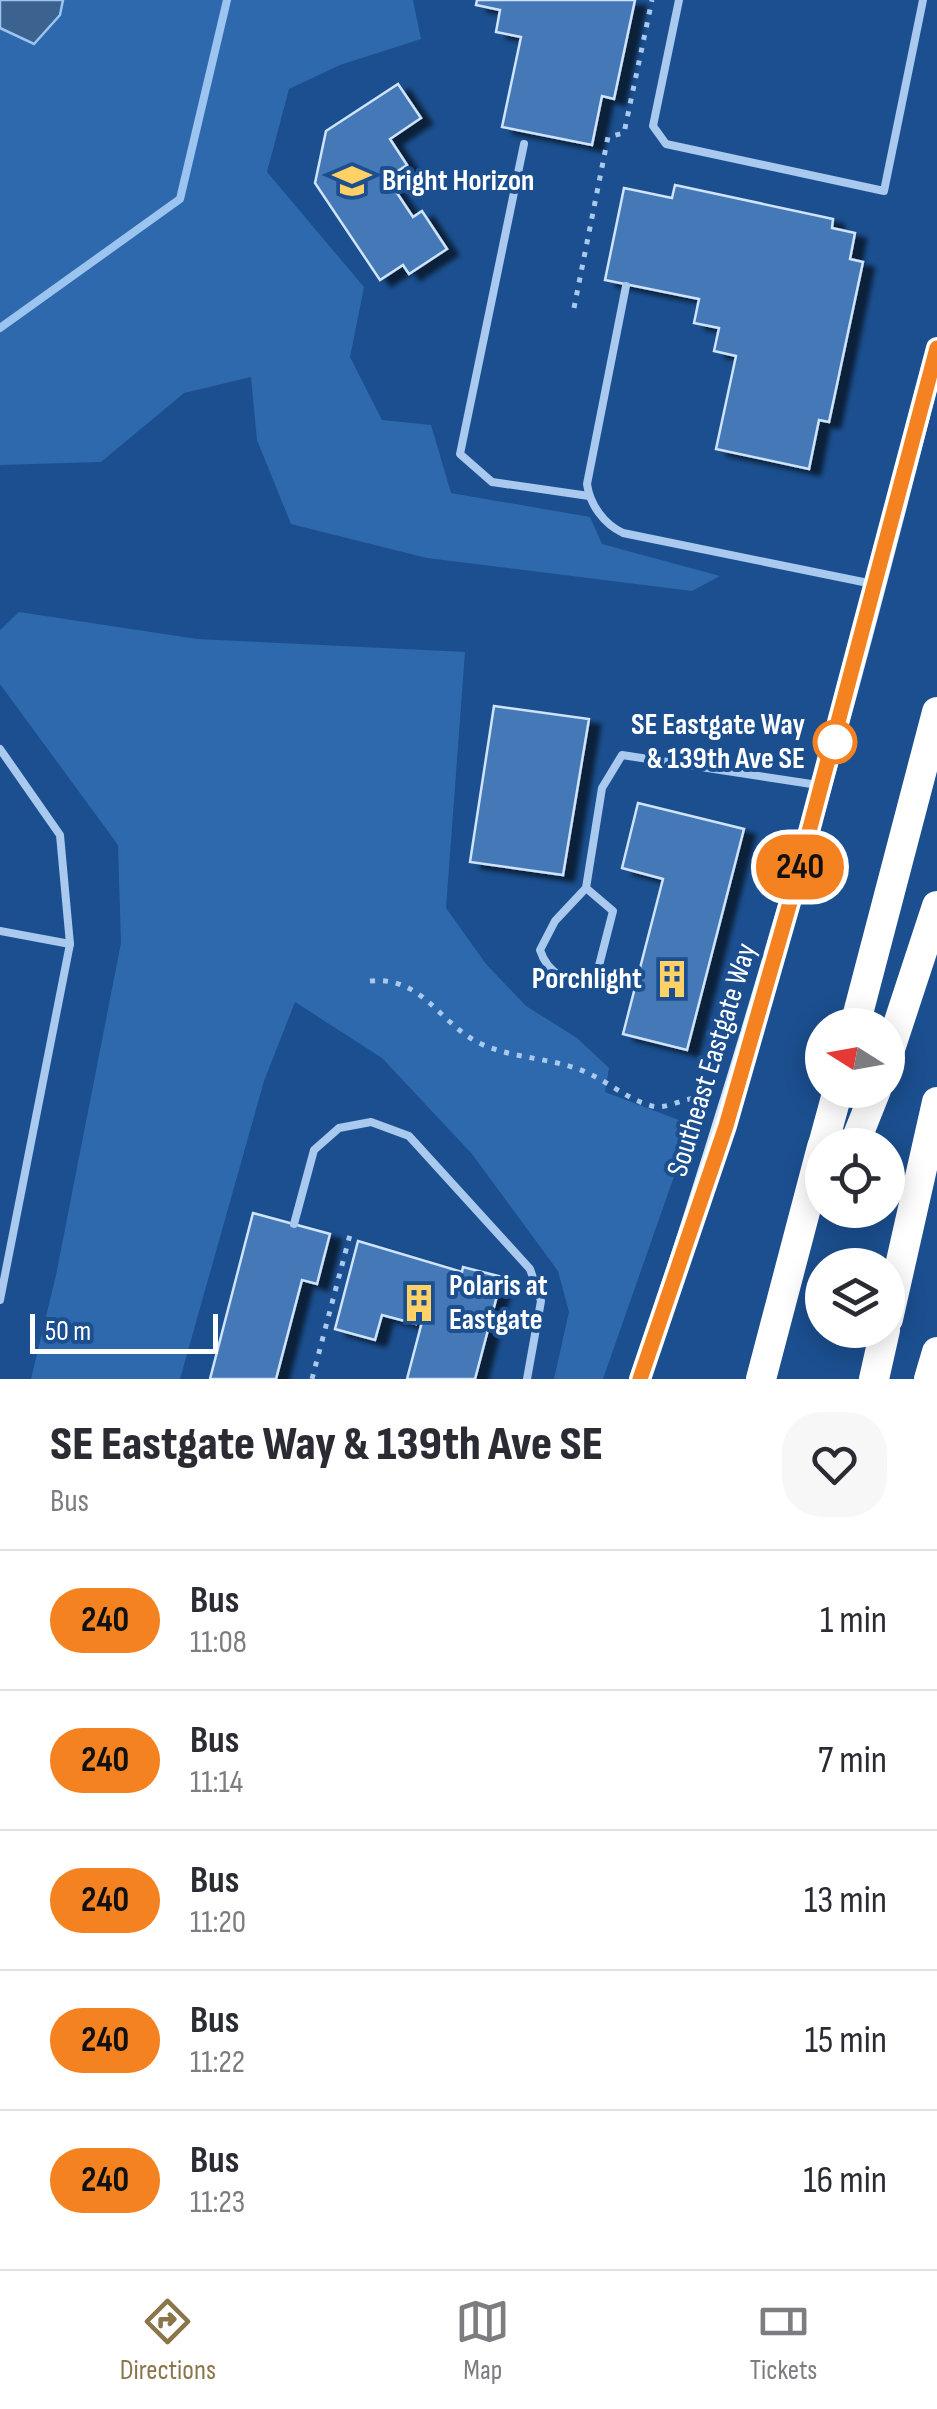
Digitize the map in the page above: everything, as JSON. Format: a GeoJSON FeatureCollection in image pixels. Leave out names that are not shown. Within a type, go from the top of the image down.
{"type":"FeatureCollection","features":[{"type":"Feature","properties":{"kind":"highway"},"geometry":{"type":"LineString","coordinates":[[859,1008],[937,712]]}},
{"type":"Feature","properties":{"kind":"highway"},"geometry":{"type":"LineString","coordinates":[[904,1008],[937,906]]}},
{"type":"Feature","properties":{"kind":"highway"},"geometry":{"type":"LineString","coordinates":[[904,1248],[937,1102]]}},
{"type":"Feature","properties":{"kind":"highway"},"geometry":{"type":"LineString","coordinates":[[761,1379],[805,1215]]}},
{"type":"Feature","properties":{"kind":"highway"},"geometry":{"type":"LineString","coordinates":[[791,1268],[811,1228]]}},
{"type":"Feature","properties":{"kind":"highway"},"geometry":{"type":"LineString","coordinates":[[874,1379],[881,1348]]}},
{"type":"Feature","properties":{"kind":"highway"},"geometry":{"type":"LineString","coordinates":[[929,1379],[937,1352]]}},
{"type":"Feature","properties":{"kind":"main road","name":"Southeast Eastgate Way"},"geometry":{"type":"LineString","coordinates":[[640,1379],[726,1126],[878,586],[937,348]]}},
{"type":"Feature","properties":{"kind":"lane"},"geometry":{"type":"LineString","coordinates":[[679,0],[653,126],[666,144],[884,191],[923,0]]}},
{"type":"Feature","properties":{"kind":"lane"},"geometry":{"type":"LineString","coordinates":[[524,144],[460,454],[492,482],[588,496]]}},
{"type":"Feature","properties":{"kind":"lane"},"geometry":{"type":"LineString","coordinates":[[626,286],[587,484],[588,496],[604,520],[623,533],[878,586]]}},
{"type":"Feature","properties":{"kind":"lane"},"geometry":{"type":"LineString","coordinates":[[0,749],[60,836],[70,944],[0,1300]]}},
{"type":"Feature","properties":{"kind":"lane"},"geometry":{"type":"LineString","coordinates":[[586,888],[613,911],[594,985],[560,977],[545,965],[540,950],[555,922],[586,888],[602,788],[622,755],[823,786]]}},
{"type":"Feature","properties":{"kind":"lane"},"geometry":{"type":"LineString","coordinates":[[0,931],[70,944]]}},
{"type":"Feature","properties":{"kind":"lane"},"geometry":{"type":"LineString","coordinates":[[294,1224],[314,1150],[339,1128],[371,1122],[410,1136],[530,1269],[541,1300],[527,1379]]}},
{"type":"Feature","properties":{"kind":"path"},"geometry":{"type":"LineString","coordinates":[[574,308],[608,137],[624,133],[652,0]]}},
{"type":"Feature","properties":{"kind":"path"},"geometry":{"type":"LineString","coordinates":[[370,981],[389,979],[416,990],[448,1022],[500,1053],[577,1069],[650,1106],[694,1097],[704,1100]]}},
{"type":"Feature","properties":{"kind":"path"},"geometry":{"type":"LineString","coordinates":[[312,1379],[351,1231]]}},
{"type":"Feature","properties":{"kind":"shaded area"},"geometry":{"type":"Polygon","coordinates":[[[0,0],[413,0],[421,39],[340,65],[289,89],[267,172],[364,287],[350,357],[382,420],[431,425],[451,493],[590,517],[602,544],[720,576],[692,591],[427,558],[291,524],[257,440],[251,377],[184,393],[101,462],[0,465],[0,0]]]}},
{"type":"Feature","properties":{"kind":"shaded area"},"geometry":{"type":"Polygon","coordinates":[[[0,0],[63,0],[60,15],[34,44],[0,28],[0,0]]]}},
{"type":"Feature","properties":{"kind":"shaded area"},"geometry":{"type":"Polygon","coordinates":[[[19,612],[197,639],[465,652],[446,908],[486,964],[526,1006],[577,1038],[609,1068],[605,1092],[692,1125],[603,1379],[554,1379],[569,1312],[558,1271],[472,1154],[382,1058],[295,1002],[264,1081],[180,1379],[31,1379],[56,1275],[121,943],[118,845],[0,684],[0,630],[19,612]]]}},
{"type":"Feature","properties":{"kind":"building"},"geometry":{"type":"Polygon","coordinates":[[[477,0],[635,0],[614,99],[602,96],[592,145],[502,127],[521,37],[496,32],[500,10],[476,5],[477,0]]]}},
{"type":"Feature","properties":{"kind":"building","name":"Bright Horizon"},"geometry":{"type":"Polygon","coordinates":[[[398,84],[421,118],[390,139],[407,165],[387,178],[413,217],[422,211],[447,249],[409,274],[403,265],[380,280],[315,183],[326,131],[398,84]]]}},
{"type":"Feature","properties":{"kind":"building"},"geometry":{"type":"Polygon","coordinates":[[[675,185],[833,219],[832,228],[855,233],[850,259],[863,262],[829,422],[819,420],[809,469],[716,449],[736,356],[714,351],[719,328],[694,323],[699,299],[605,280],[624,188],[672,198],[675,185]]]}},
{"type":"Feature","properties":{"kind":"building","name":"Porchlight"},"geometry":{"type":"Polygon","coordinates":[[[494,706],[589,719],[563,875],[470,862],[494,706]]]}},
{"type":"Feature","properties":{"kind":"building","name":"Porchlight"},"geometry":{"type":"Polygon","coordinates":[[[638,803],[744,829],[687,1050],[623,1034],[663,879],[622,868],[638,803]]]}},
{"type":"Feature","properties":{"kind":"building"},"geometry":{"type":"Polygon","coordinates":[[[253,1213],[330,1234],[317,1284],[302,1280],[276,1379],[210,1379],[253,1213]]]}},
{"type":"Feature","properties":{"kind":"building","name":"Polaris at Eastgate"},"geometry":{"type":"Polygon","coordinates":[[[358,1241],[462,1272],[463,1267],[502,1277],[475,1379],[407,1379],[423,1318],[418,1316],[416,1324],[382,1315],[375,1340],[335,1329],[358,1241]]]}},
{"type":"Feature","properties":{"kind":"waterway"},"geometry":{"type":"LineString","coordinates":[[0,328],[180,199],[227,0]]}},
{"type":"Feature","properties":{"kind":"bus line","name":"240"},"geometry":{"type":"LineString","coordinates":[[640,1379],[726,1126],[878,586],[937,348]]}},
{"type":"Feature","properties":{"kind":"place","name":"Bright Horizon"},"geometry":{"type":"Point","coordinates":[352,181]}},
{"type":"Feature","properties":{"kind":"place","name":"SE Eastgate Way & 139th Ave SE"},"geometry":{"type":"Point","coordinates":[835,742]}},
{"type":"Feature","properties":{"kind":"place","name":"Porchlight"},"geometry":{"type":"Point","coordinates":[672,979]}},
{"type":"Feature","properties":{"kind":"place","name":"Polaris at Eastgate"},"geometry":{"type":"Point","coordinates":[419,1303]}}]}
